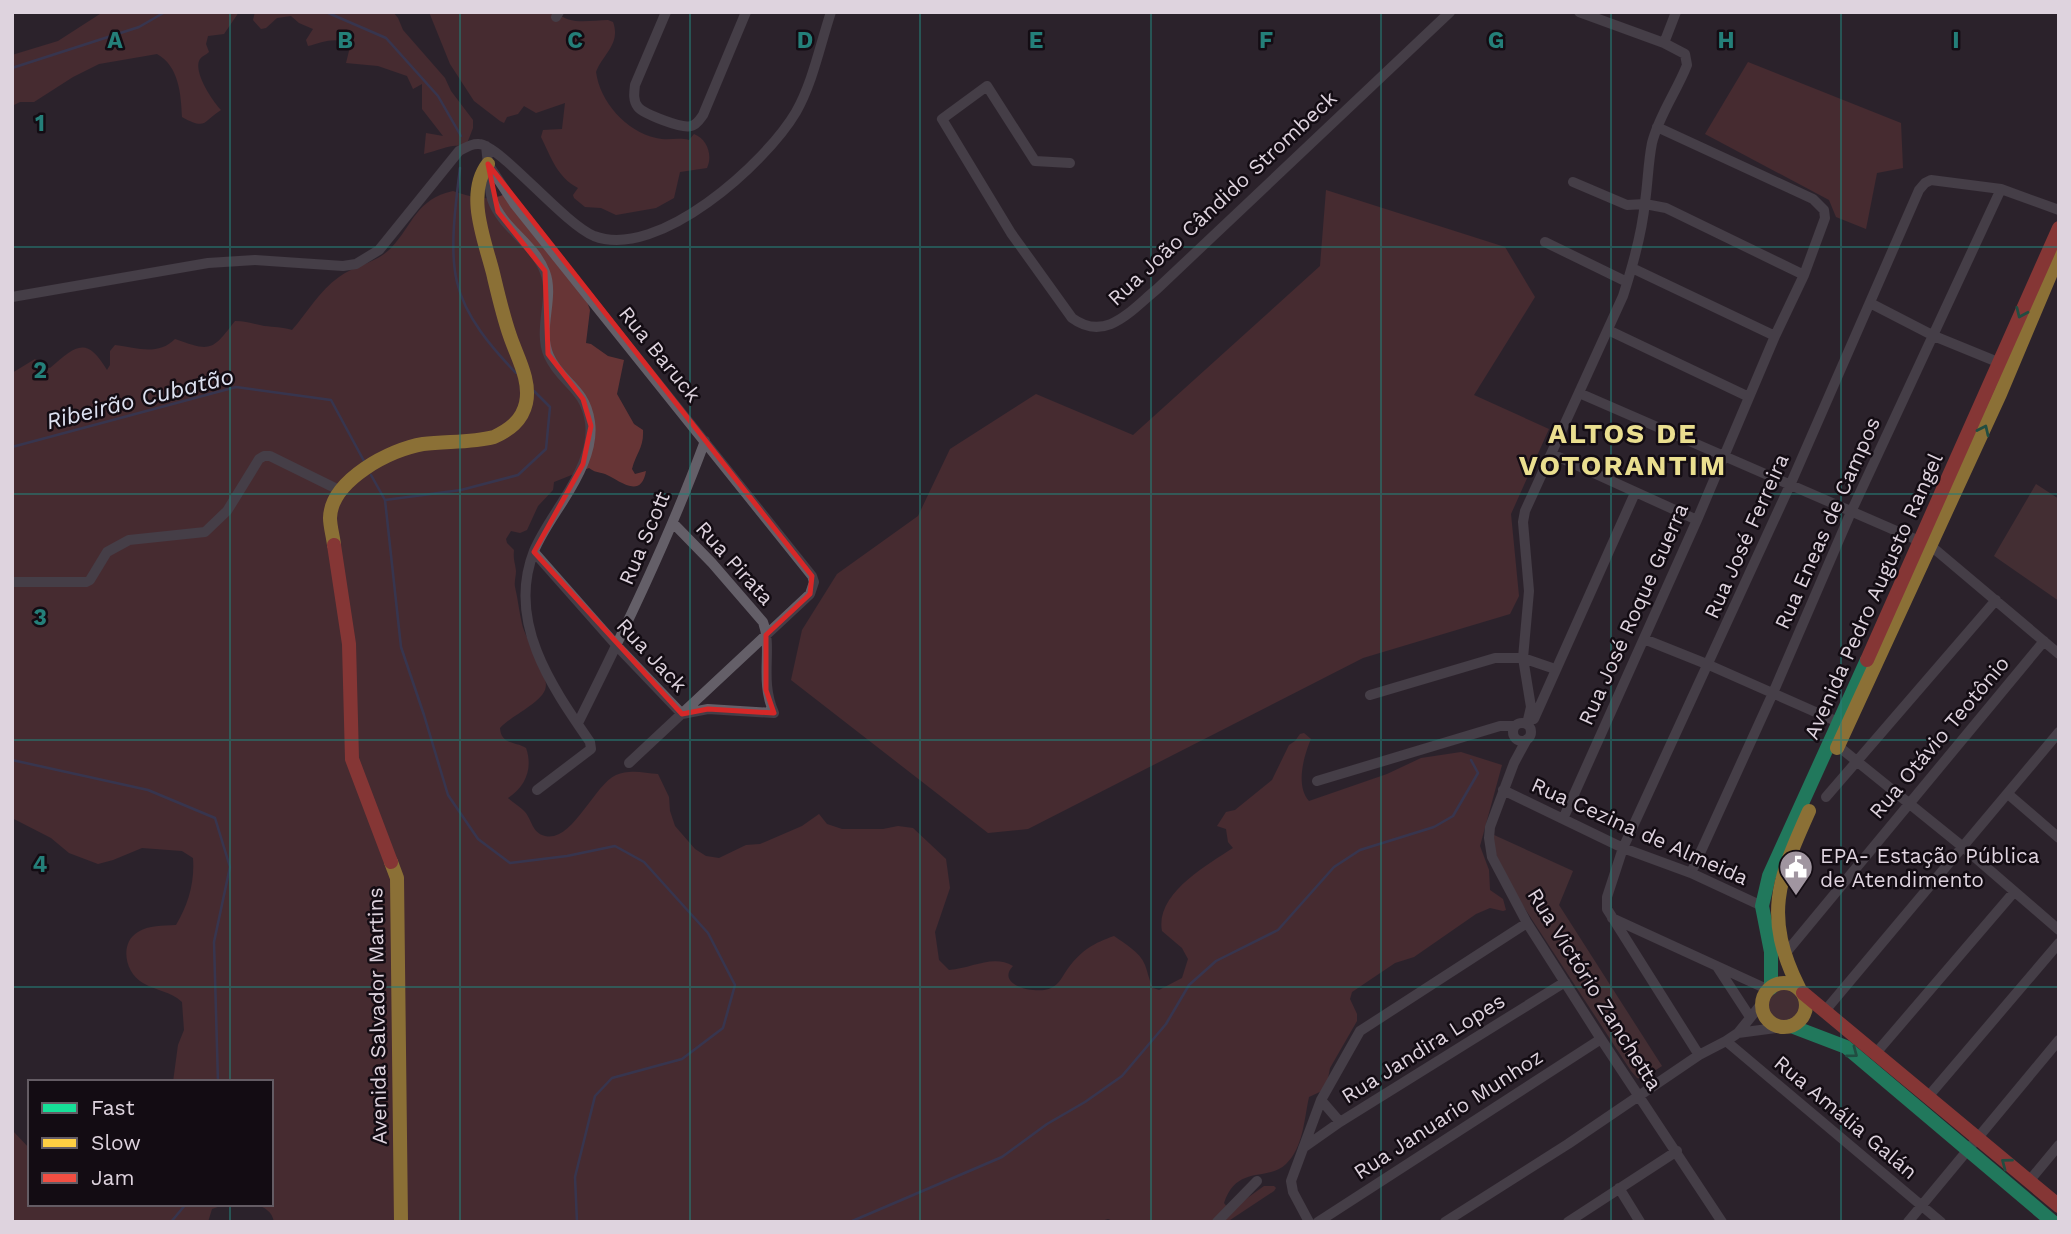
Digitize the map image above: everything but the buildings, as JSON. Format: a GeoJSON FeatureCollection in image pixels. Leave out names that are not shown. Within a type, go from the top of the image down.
{"type":"FeatureCollection","features":[{"type":"Feature","properties":{"kind":"street"},"geometry":{"type":"LineString","coordinates":[[666,12],[635,85],[635,103],[641,110],[681,127],[690,127],[703,115],[746,12]]}},
{"type":"Feature","properties":{"kind":"street"},"geometry":{"type":"LineString","coordinates":[[12,297],[208,263],[256,260],[343,266],[356,264],[379,250],[459,151],[469,145],[479,144],[486,146],[572,223],[594,236],[617,240],[648,234],[679,222],[720,195],[781,134],[808,87],[831,12]]}},
{"type":"Feature","properties":{"kind":"street","name":"Rua João Cândido Strombeck"},"geometry":{"type":"LineString","coordinates":[[1070,163],[1035,161],[987,86],[942,119],[1011,233],[1072,318],[1084,327],[1100,328],[1117,322],[1157,289],[1450,12]]}},
{"type":"Feature","properties":{"kind":"street"},"geometry":{"type":"LineString","coordinates":[[1578,12],[1664,43],[1676,12]]}},
{"type":"Feature","properties":{"kind":"street","name":"Rua Victório Zanchetta"},"geometry":{"type":"LineString","coordinates":[[1664,43],[1680,50],[1687,59],[1657,127],[1648,165],[1645,204],[1632,268],[1608,330],[1522,522],[1529,574],[1523,657],[1531,707],[1490,827],[1490,848],[1492,857],[1527,923],[1722,1222]]}},
{"type":"Feature","properties":{"kind":"street","name":"Rua José Roque Guerra"},"geometry":{"type":"LineString","coordinates":[[1563,819],[1697,520],[1775,335],[1804,275],[1825,218],[1820,204],[1657,127]]}},
{"type":"Feature","properties":{"kind":"street","name":"Rua Baruck"},"geometry":{"type":"LineString","coordinates":[[486,146],[488,164],[515,205],[812,576],[814,582],[810,594],[766,635]]}},
{"type":"Feature","properties":{"kind":"street"},"geometry":{"type":"LineString","coordinates":[[12,582],[86,582],[90,580],[107,552],[129,540],[205,532],[227,511],[259,459],[264,456],[270,456],[339,489],[370,466],[401,450],[424,444],[491,439],[513,428],[522,415],[528,393],[508,333],[481,225],[479,181],[488,164]]}},
{"type":"Feature","properties":{"kind":"street"},"geometry":{"type":"LineString","coordinates":[[488,164],[492,200],[498,212],[532,250],[545,271],[548,283],[545,325],[548,354],[583,399],[591,426],[590,442],[583,464],[534,552],[527,597],[531,637],[549,677],[592,746],[589,753],[537,790]]}},
{"type":"Feature","properties":{"kind":"street","name":"Rua José Ferreira"},"geometry":{"type":"LineString","coordinates":[[1611,918],[1605,903],[1623,848],[1791,484],[1919,190],[1925,183],[1938,180],[2001,189]]}},
{"type":"Feature","properties":{"kind":"street"},"geometry":{"type":"LineString","coordinates":[[1573,182],[1627,205],[1645,204],[1665,208],[1804,275]]}},
{"type":"Feature","properties":{"kind":"street"},"geometry":{"type":"LineString","coordinates":[[2001,189],[2059,210]]}},
{"type":"Feature","properties":{"kind":"street","name":"Rua Eneas de Campos"},"geometry":{"type":"LineString","coordinates":[[1691,873],[1852,512],[2001,189]]}},
{"type":"Feature","properties":{"kind":"street","name":"Avenida Pedro Augusto Rangel"},"geometry":{"type":"LineString","coordinates":[[2053,1222],[1971,1145],[1927,1098],[1801,991],[1788,971],[1778,936],[1776,909],[1778,887],[1785,864],[2006,365],[2059,228]]}},
{"type":"Feature","properties":{"kind":"street"},"geometry":{"type":"LineString","coordinates":[[1545,242],[1627,282]]}},
{"type":"Feature","properties":{"kind":"street","name":"Avenida Pedro Augusto Rangel"},"geometry":{"type":"LineString","coordinates":[[2006,365],[2053,283],[2059,254]]}},
{"type":"Feature","properties":{"kind":"street"},"geometry":{"type":"LineString","coordinates":[[1632,268],[1775,335]]}},
{"type":"Feature","properties":{"kind":"street"},"geometry":{"type":"LineString","coordinates":[[1871,303],[1934,336],[2006,365]]}},
{"type":"Feature","properties":{"kind":"street"},"geometry":{"type":"LineString","coordinates":[[1608,330],[1749,397]]}},
{"type":"Feature","properties":{"kind":"street"},"geometry":{"type":"LineString","coordinates":[[1578,393],[1926,544],[2059,654]]}},
{"type":"Feature","properties":{"kind":"street","name":"Rua Scott"},"geometry":{"type":"LineString","coordinates":[[578,723],[617,646],[673,523],[705,441]]}},
{"type":"Feature","properties":{"kind":"street"},"geometry":{"type":"LineString","coordinates":[[1552,454],[1697,520]]}},
{"type":"Feature","properties":{"kind":"street","name":"Avenida Salvador Martins"},"geometry":{"type":"LineString","coordinates":[[339,489],[333,500],[330,517],[349,644],[352,759],[397,878],[401,1222]]}},
{"type":"Feature","properties":{"kind":"street"},"geometry":{"type":"LineString","coordinates":[[1317,781],[1492,730],[1521,730],[1555,669],[1635,493]]}},
{"type":"Feature","properties":{"kind":"street","name":"Rua Pirata"},"geometry":{"type":"LineString","coordinates":[[673,523],[763,622],[766,635],[766,690],[774,713]]}},
{"type":"Feature","properties":{"kind":"street","name":"Avenida Pedro Augusto Rangel"},"geometry":{"type":"LineString","coordinates":[[1767,993],[1771,952],[1762,906],[1769,876],[1838,722],[1926,544]]}},
{"type":"Feature","properties":{"kind":"street","name":"Rua Jack"},"geometry":{"type":"LineString","coordinates":[[534,552],[681,714],[708,709],[774,713]]}},
{"type":"Feature","properties":{"kind":"street"},"geometry":{"type":"LineString","coordinates":[[1826,797],[1996,600]]}},
{"type":"Feature","properties":{"kind":"street"},"geometry":{"type":"LineString","coordinates":[[629,763],[766,635]]}},
{"type":"Feature","properties":{"kind":"street"},"geometry":{"type":"LineString","coordinates":[[1644,639],[1838,722]]}},
{"type":"Feature","properties":{"kind":"street","name":"Rua Otávio Teotônio"},"geometry":{"type":"LineString","coordinates":[[1784,956],[2044,641]]}},
{"type":"Feature","properties":{"kind":"street"},"geometry":{"type":"LineString","coordinates":[[1370,695],[1494,658],[1523,657],[1555,669]]}},
{"type":"Feature","properties":{"kind":"street"},"geometry":{"type":"LineString","coordinates":[[1824,1012],[2057,739]]}},
{"type":"Feature","properties":{"kind":"street"},"geometry":{"type":"LineString","coordinates":[[1838,746],[1963,847],[2059,930]]}},
{"type":"Feature","properties":{"kind":"street","name":"Rua Cezina de Almeida"},"geometry":{"type":"LineString","coordinates":[[1503,790],[1623,848],[1691,873],[1762,906]]}},
{"type":"Feature","properties":{"kind":"street"},"geometry":{"type":"LineString","coordinates":[[2008,794],[2059,838]]}},
{"type":"Feature","properties":{"kind":"street"},"geometry":{"type":"LineString","coordinates":[[1876,1053],[2014,892]]}},
{"type":"Feature","properties":{"kind":"street"},"geometry":{"type":"LineString","coordinates":[[1611,918],[1767,993]]}},
{"type":"Feature","properties":{"kind":"street"},"geometry":{"type":"LineString","coordinates":[[1611,918],[1699,1055]]}},
{"type":"Feature","properties":{"kind":"street"},"geometry":{"type":"LineString","coordinates":[[1309,1222],[1293,1192],[1291,1181],[1321,1100],[1360,1031],[1527,923]]}},
{"type":"Feature","properties":{"kind":"street"},"geometry":{"type":"LineString","coordinates":[[1927,1098],[2059,943]]}},
{"type":"Feature","properties":{"kind":"street"},"geometry":{"type":"LineString","coordinates":[[1717,968],[1750,1017]]}},
{"type":"Feature","properties":{"kind":"street","name":"Rua Jandira Lopes"},"geometry":{"type":"LineString","coordinates":[[1302,1149],[1340,1122],[1565,982]]}},
{"type":"Feature","properties":{"kind":"street"},"geometry":{"type":"LineString","coordinates":[[1446,1222],[1568,1144],[1699,1055],[1726,1041],[1738,1032],[1767,993],[1782,983],[1801,991],[1806,1006],[1805,1013],[1797,1023],[1787,1027],[1738,1032]]}},
{"type":"Feature","properties":{"kind":"street"},"geometry":{"type":"LineString","coordinates":[[1767,993],[1765,1016],[1776,1026],[1787,1027]]}},
{"type":"Feature","properties":{"kind":"street","name":"Avenida Pedro Augusto Rangel"},"geometry":{"type":"LineString","coordinates":[[1787,1027],[1846,1047],[1971,1145],[2030,1180],[2059,1206]]}},
{"type":"Feature","properties":{"kind":"street","name":"Rua Januario Munhoz"},"geometry":{"type":"LineString","coordinates":[[1318,1222],[1601,1039]]}},
{"type":"Feature","properties":{"kind":"street"},"geometry":{"type":"LineString","coordinates":[[1908,1222],[2059,1040]]}},
{"type":"Feature","properties":{"kind":"street","name":"Rua Amália Galán"},"geometry":{"type":"LineString","coordinates":[[1726,1041],[1941,1222]]}},
{"type":"Feature","properties":{"kind":"street"},"geometry":{"type":"LineString","coordinates":[[1321,1100],[1340,1122]]}},
{"type":"Feature","properties":{"kind":"street"},"geometry":{"type":"LineString","coordinates":[[2030,1180],[2059,1145]]}},
{"type":"Feature","properties":{"kind":"street"},"geometry":{"type":"LineString","coordinates":[[1568,1222],[1677,1151]]}},
{"type":"Feature","properties":{"kind":"street"},"geometry":{"type":"LineString","coordinates":[[1217,1222],[1257,1181]]}},
{"type":"Feature","properties":{"kind":"street"},"geometry":{"type":"LineString","coordinates":[[1619,1188],[1640,1222]]}},
{"type":"Feature","properties":{"kind":"highlighted area"},"geometry":{"type":"Polygon","coordinates":[[[488,164],[812,576],[810,594],[766,635],[766,690],[774,713],[708,709],[682,714],[534,552],[583,464],[591,426],[583,399],[548,354],[545,271],[498,212],[488,164]]]}},
{"type":"Feature","properties":{"kind":"shaded area"},"geometry":{"type":"Polygon","coordinates":[[[103,12],[239,12],[224,34],[208,36],[206,44],[209,52],[198,64],[204,86],[221,110],[201,124],[182,117],[174,73],[157,54],[99,64],[34,102],[20,102],[12,106],[12,55],[58,41],[103,12]]]}},
{"type":"Feature","properties":{"kind":"shaded area"},"geometry":{"type":"Polygon","coordinates":[[[255,12],[393,12],[403,30],[445,78],[451,91],[473,120],[466,146],[424,154],[426,133],[443,136],[422,109],[422,84],[413,89],[407,76],[378,66],[346,63],[349,51],[347,44],[343,42],[328,41],[308,46],[306,40],[313,29],[291,16],[277,18],[261,29],[253,20],[255,12]]]}},
{"type":"Feature","properties":{"kind":"shaded area"},"geometry":{"type":"Polygon","coordinates":[[[429,12],[558,12],[574,21],[613,22],[613,43],[596,72],[598,83],[609,104],[625,122],[656,138],[689,140],[694,134],[699,136],[709,153],[707,168],[680,172],[674,198],[656,208],[616,215],[601,208],[585,207],[574,198],[578,188],[560,172],[541,137],[543,130],[562,129],[565,103],[536,113],[524,106],[518,114],[507,117],[504,123],[500,121],[474,101],[450,64],[429,12]]]}},
{"type":"Feature","properties":{"kind":"shaded area"},"geometry":{"type":"Polygon","coordinates":[[[1748,62],[1901,123],[1903,168],[1877,173],[1866,229],[1836,217],[1829,200],[1705,134],[1748,62]]]}},
{"type":"Feature","properties":{"kind":"shaded area"},"geometry":{"type":"Polygon","coordinates":[[[1326,190],[1505,247],[1535,297],[1474,395],[1549,429],[1511,514],[1519,596],[1510,614],[1363,658],[1028,829],[988,833],[791,680],[802,630],[837,574],[918,516],[950,449],[1036,394],[1133,435],[1320,266],[1326,190]]]}},
{"type":"Feature","properties":{"kind":"shaded area"},"geometry":{"type":"Polygon","coordinates":[[[453,191],[486,198],[505,194],[585,296],[590,310],[586,343],[608,356],[624,360],[617,394],[634,424],[643,430],[641,446],[632,469],[635,474],[646,471],[639,485],[628,486],[589,468],[554,482],[553,490],[538,506],[527,530],[520,533],[511,531],[506,539],[514,550],[515,585],[522,624],[546,683],[545,690],[537,700],[500,728],[506,740],[526,748],[529,763],[523,782],[508,798],[525,812],[541,834],[555,836],[564,831],[608,781],[621,773],[632,772],[658,774],[669,797],[675,826],[695,849],[706,856],[719,858],[746,845],[760,844],[802,826],[819,814],[827,824],[842,829],[883,829],[898,826],[913,828],[946,859],[950,888],[935,932],[939,960],[949,970],[998,961],[1013,966],[1009,979],[1014,984],[1045,990],[1057,984],[1074,961],[1094,944],[1114,936],[1140,956],[1153,988],[1159,990],[1182,978],[1188,959],[1182,948],[1162,931],[1166,905],[1185,882],[1233,848],[1228,842],[1226,829],[1217,826],[1226,812],[1235,810],[1272,780],[1289,745],[1300,734],[1304,733],[1311,739],[1302,779],[1302,787],[1309,801],[1387,774],[1421,758],[1461,752],[1502,765],[1480,846],[1489,870],[1490,890],[1503,899],[1506,910],[1490,908],[1476,914],[1414,957],[1395,963],[1352,992],[1350,999],[1357,1014],[1357,1021],[1330,1068],[1326,1089],[1309,1097],[1302,1133],[1292,1157],[1279,1169],[1245,1178],[1237,1183],[1224,1203],[1232,1209],[1264,1186],[1274,1186],[1274,1191],[1227,1222],[1115,1222],[1108,1219],[1098,1222],[274,1222],[270,1213],[260,1206],[273,1206],[273,1080],[173,1080],[178,1045],[184,1030],[182,1002],[143,983],[128,965],[128,943],[138,932],[151,927],[176,925],[190,893],[193,858],[182,851],[142,848],[98,864],[69,853],[51,838],[12,818],[12,373],[35,359],[42,366],[50,368],[67,354],[80,348],[93,352],[107,370],[110,365],[110,351],[115,345],[154,349],[162,348],[175,339],[196,346],[210,346],[221,338],[235,321],[292,330],[332,283],[345,273],[385,253],[423,206],[453,191]]]}},
{"type":"Feature","properties":{"kind":"shaded area"},"geometry":{"type":"Polygon","coordinates":[[[2036,484],[2059,499],[2059,601],[1994,556],[2036,484]]]}},
{"type":"Feature","properties":{"kind":"shaded area"},"geometry":{"type":"Polygon","coordinates":[[[1494,835],[1573,871],[1559,905],[1662,1066],[1642,1079],[1637,1078],[1631,1071],[1514,892],[1493,848],[1494,835]]]}},
{"type":"Feature","properties":{"kind":"shaded area"},"geometry":{"type":"Polygon","coordinates":[[[1785,988],[1797,993],[1802,1005],[1797,1017],[1785,1022],[1773,1017],[1768,1005],[1773,993],[1785,988]]]}},
{"type":"Feature","properties":{"kind":"shaded area"},"geometry":{"type":"Polygon","coordinates":[[[12,1130],[28,1147],[28,1206],[220,1206],[212,1209],[208,1222],[12,1222],[12,1130]]]}},
{"type":"Feature","properties":{"kind":"waterway"},"geometry":{"type":"LineString","coordinates":[[12,68],[139,27],[165,12]]}},
{"type":"Feature","properties":{"kind":"waterway"},"geometry":{"type":"LineString","coordinates":[[326,12],[386,38],[438,96],[461,136]]}},
{"type":"Feature","properties":{"kind":"waterway","name":"Ribeirão Cubatão"},"geometry":{"type":"LineString","coordinates":[[460,168],[453,240],[457,282],[473,320],[516,373]]}},
{"type":"Feature","properties":{"kind":"waterway","name":"Ribeirão Cubatão"},"geometry":{"type":"LineString","coordinates":[[12,447],[236,387],[331,400],[364,461]]}},
{"type":"Feature","properties":{"kind":"waterway","name":"Ribeirão Cubatão"},"geometry":{"type":"LineString","coordinates":[[371,475],[385,500],[461,490],[518,475],[546,449],[550,407],[534,391]]}},
{"type":"Feature","properties":{"kind":"waterway"},"geometry":{"type":"LineString","coordinates":[[385,500],[401,647],[448,795],[478,839],[510,863],[567,856],[615,846],[644,862],[708,933],[735,985],[723,1028],[682,1059],[612,1078],[595,1096],[575,1177],[577,1222]]}},
{"type":"Feature","properties":{"kind":"waterway","name":"Ribeirão Cubatão"},"geometry":{"type":"LineString","coordinates":[[12,760],[148,790],[215,818],[230,867],[214,942],[218,1080]]}},
{"type":"Feature","properties":{"kind":"waterway"},"geometry":{"type":"LineString","coordinates":[[850,1222],[1002,1157],[1047,1124],[1122,1076],[1166,1024],[1189,985],[1216,961],[1278,930],[1334,867],[1360,850],[1434,827],[1453,816],[1478,773],[1471,760]]}},
{"type":"Feature","properties":{"kind":"waterway","name":"Ribeirão Cubatão"},"geometry":{"type":"LineString","coordinates":[[171,1222],[184,1206]]}},
{"type":"Feature","properties":{"kind":"traffic: fast"},"geometry":{"type":"LineString","coordinates":[[1771,988],[1771,952],[1762,906],[1769,876],[1867,660]]}},
{"type":"Feature","properties":{"kind":"traffic: fast"},"geometry":{"type":"LineString","coordinates":[[1791,1026],[1846,1047],[2053,1222]]}},
{"type":"Feature","properties":{"kind":"traffic: slow"},"geometry":{"type":"LineString","coordinates":[[334,545],[330,518],[333,504],[351,479],[380,460],[410,447],[494,437],[514,424],[524,409],[527,394],[525,377],[505,321],[479,218],[478,189],[488,164]]}},
{"type":"Feature","properties":{"kind":"traffic: slow"},"geometry":{"type":"LineString","coordinates":[[1837,748],[2000,394],[2059,254]]}},
{"type":"Feature","properties":{"kind":"traffic: slow"},"geometry":{"type":"LineString","coordinates":[[1799,988],[1781,940],[1779,898],[1789,858],[1809,811]]}},
{"type":"Feature","properties":{"kind":"traffic: slow"},"geometry":{"type":"LineString","coordinates":[[391,862],[397,878],[401,1222]]}},
{"type":"Feature","properties":{"kind":"traffic: slow"},"geometry":{"type":"LineString","coordinates":[[1784,983],[1799,990],[1806,1005],[1799,1020],[1784,1027],[1769,1020],[1762,1005],[1769,990],[1784,983]]}},
{"type":"Feature","properties":{"kind":"traffic: jam"},"geometry":{"type":"LineString","coordinates":[[1867,660],[2059,228]]}},
{"type":"Feature","properties":{"kind":"traffic: jam"},"geometry":{"type":"LineString","coordinates":[[334,545],[349,644],[352,759],[391,862]]}},
{"type":"Feature","properties":{"kind":"traffic: jam"},"geometry":{"type":"LineString","coordinates":[[1803,993],[2059,1206]]}},
{"type":"Feature","properties":{"kind":"place","name":"EPA- Estação Pública de Atendimento"},"geometry":{"type":"Point","coordinates":[1796,897]}},
{"type":"Feature","properties":{"kind":"district","name":"ALTOS DE VOTORANTIM"},"geometry":{"type":"Point","coordinates":[1623,449]}}]}
